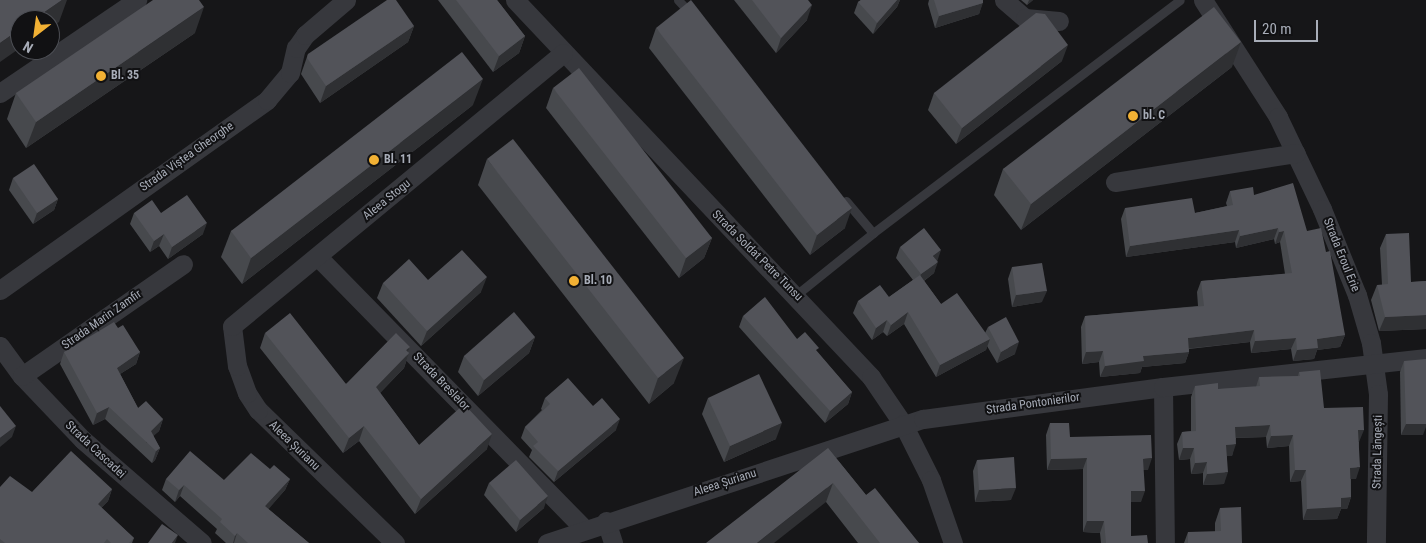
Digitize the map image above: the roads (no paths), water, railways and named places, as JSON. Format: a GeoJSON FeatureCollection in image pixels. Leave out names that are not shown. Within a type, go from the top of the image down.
{"type":"FeatureCollection","features":[{"type":"Feature","properties":{"kind":"street"},"geometry":{"type":"LineString","coordinates":[[0,93],[137,0]]}},
{"type":"Feature","properties":{"kind":"street","name":"Strada Viștea Gheorghe"},"geometry":{"type":"LineString","coordinates":[[0,290],[267,100],[290,72],[296,48],[305,34],[346,0]]}},
{"type":"Feature","properties":{"kind":"street","name":"Strada Soldat Petre Tunsu"},"geometry":{"type":"LineString","coordinates":[[515,0],[563,54],[796,295],[870,377],[903,424],[931,480],[953,543]]}},
{"type":"Feature","properties":{"kind":"street"},"geometry":{"type":"LineString","coordinates":[[1004,0],[1025,18],[1059,21]]}},
{"type":"Feature","properties":{"kind":"street","name":"Strada Eroul Erie"},"geometry":{"type":"LineString","coordinates":[[1203,0],[1261,88],[1296,152],[1344,259],[1375,362]]}},
{"type":"Feature","properties":{"kind":"street","name":"Aleea Stogu"},"geometry":{"type":"LineString","coordinates":[[232,326],[563,54]]}},
{"type":"Feature","properties":{"kind":"street"},"geometry":{"type":"LineString","coordinates":[[1115,182],[1296,152]]}},
{"type":"Feature","properties":{"kind":"street","name":"Strada Breslelor"},"geometry":{"type":"LineString","coordinates":[[318,257],[584,529]]}},
{"type":"Feature","properties":{"kind":"street","name":"Strada Marin Zamfir"},"geometry":{"type":"LineString","coordinates":[[22,376],[183,264]]}},
{"type":"Feature","properties":{"kind":"street","name":"Aleea Șurianu"},"geometry":{"type":"LineString","coordinates":[[232,326],[237,366],[247,393],[258,410],[395,543]]}},
{"type":"Feature","properties":{"kind":"street","name":"Strada Cascadei"},"geometry":{"type":"LineString","coordinates":[[0,346],[22,376],[110,466],[202,543]]}},
{"type":"Feature","properties":{"kind":"street","name":"Strada Pontonierilor"},"geometry":{"type":"LineString","coordinates":[[903,424],[1162,387],[1375,362],[1426,358]]}},
{"type":"Feature","properties":{"kind":"street","name":"Strada Lăngești"},"geometry":{"type":"LineString","coordinates":[[1375,362],[1379,414],[1376,543]]}},
{"type":"Feature","properties":{"kind":"street"},"geometry":{"type":"LineString","coordinates":[[1162,387],[1166,543]]}},
{"type":"Feature","properties":{"kind":"street","name":"Aleea Șurianu"},"geometry":{"type":"LineString","coordinates":[[547,543],[606,521],[903,424]]}},
{"type":"Feature","properties":{"kind":"street"},"geometry":{"type":"LineString","coordinates":[[606,521],[613,543]]}},
{"type":"Feature","properties":{"kind":"lane"},"geometry":{"type":"LineString","coordinates":[[678,0],[695,18]]}},
{"type":"Feature","properties":{"kind":"lane"},"geometry":{"type":"LineString","coordinates":[[796,295],[873,233],[1180,0]]}},
{"type":"Feature","properties":{"kind":"lane"},"geometry":{"type":"LineString","coordinates":[[841,195],[873,233]]}},
{"type":"Feature","properties":{"kind":"place","name":"Bl. 35"},"geometry":{"type":"Point","coordinates":[101,76]}},
{"type":"Feature","properties":{"kind":"place","name":"bl. C"},"geometry":{"type":"Point","coordinates":[1133,116]}},
{"type":"Feature","properties":{"kind":"place","name":"Bl. 11"},"geometry":{"type":"Point","coordinates":[374,160]}},
{"type":"Feature","properties":{"kind":"place","name":"Bl. 10"},"geometry":{"type":"Point","coordinates":[574,281]}}]}
